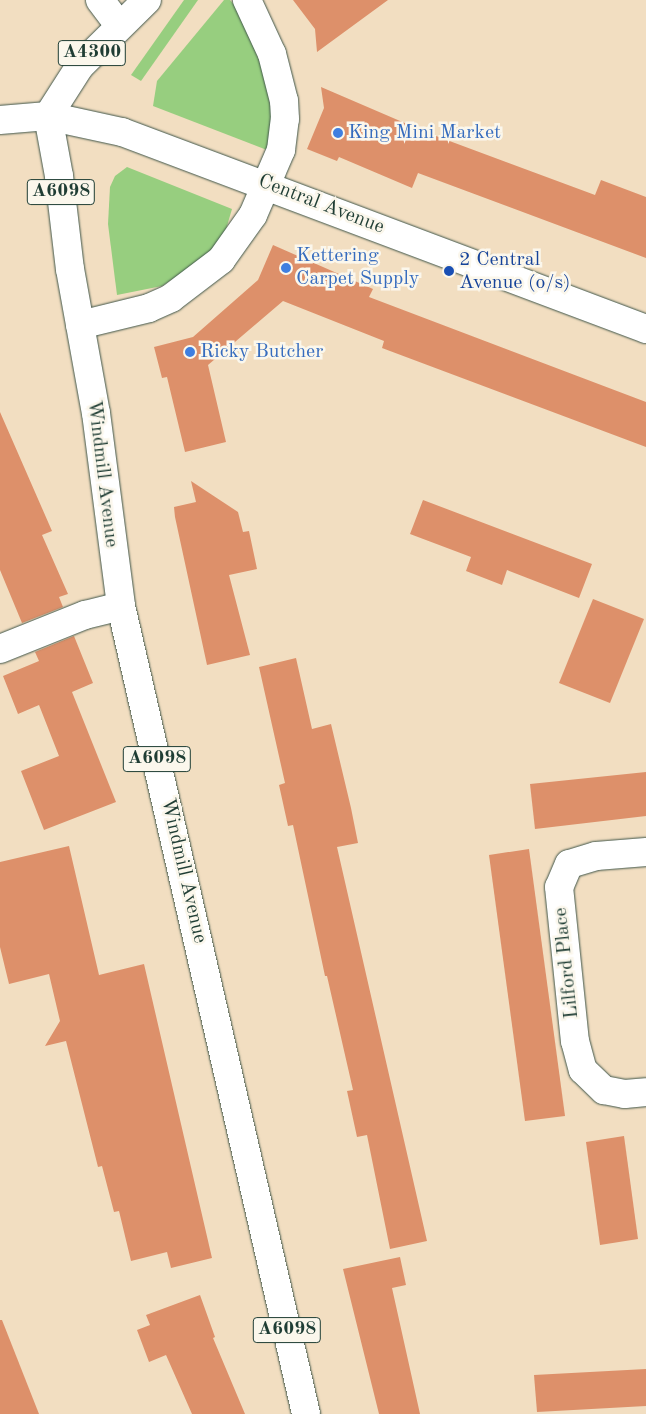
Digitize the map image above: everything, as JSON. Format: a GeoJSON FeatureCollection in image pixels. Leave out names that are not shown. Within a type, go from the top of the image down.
{"type":"FeatureCollection","features":[{"type":"Feature","properties":{"kind":"street"},"geometry":{"type":"LineString","coordinates":[[100,0],[119,25]]}},
{"type":"Feature","properties":{"kind":"street","name":"A4300"},"geometry":{"type":"LineString","coordinates":[[48,116],[80,66],[119,25],[147,0]]}},
{"type":"Feature","properties":{"kind":"street"},"geometry":{"type":"LineString","coordinates":[[80,325],[149,308],[194,283],[221,260],[240,236],[268,184],[284,135],[284,101],[272,54],[248,0]]}},
{"type":"Feature","properties":{"kind":"street","name":"Central Avenue"},"geometry":{"type":"LineString","coordinates":[[0,120],[48,116],[114,129],[268,184],[646,329]]}},
{"type":"Feature","properties":{"kind":"street","name":"Windmill Avenue"},"geometry":{"type":"LineString","coordinates":[[48,116],[80,325],[96,413],[121,606],[306,1414]]}},
{"type":"Feature","properties":{"kind":"street"},"geometry":{"type":"LineString","coordinates":[[0,649],[85,615],[121,606]]}},
{"type":"Feature","properties":{"kind":"street","name":"Lilford Place"},"geometry":{"type":"LineString","coordinates":[[646,852],[596,856],[569,864],[559,887],[575,1041],[583,1070],[604,1090],[625,1094],[646,1092]]}},
{"type":"Feature","properties":{"kind":"green space"},"geometry":{"type":"Polygon","coordinates":[[[184,0],[198,0],[141,81],[131,75],[184,0]]]}},
{"type":"Feature","properties":{"kind":"green space"},"geometry":{"type":"Polygon","coordinates":[[[224,0],[230,0],[237,8],[264,72],[272,115],[267,150],[153,106],[157,81],[224,0]]]}},
{"type":"Feature","properties":{"kind":"green space"},"geometry":{"type":"Polygon","coordinates":[[[127,167],[232,209],[224,236],[209,255],[162,286],[117,295],[108,224],[110,187],[115,176],[127,167]]]}},
{"type":"Feature","properties":{"kind":"building"},"geometry":{"type":"Polygon","coordinates":[[[293,0],[388,0],[317,52],[315,29],[293,0]]]}},
{"type":"Feature","properties":{"kind":"building"},"geometry":{"type":"Polygon","coordinates":[[[321,87],[428,133],[595,195],[601,180],[646,197],[646,258],[418,173],[412,188],[339,157],[337,161],[307,149],[324,108],[321,87]]]}},
{"type":"Feature","properties":{"kind":"building"},"geometry":{"type":"Polygon","coordinates":[[[273,245],[373,289],[369,297],[646,402],[646,447],[382,348],[384,341],[283,301],[208,365],[226,442],[185,452],[167,377],[162,378],[154,347],[193,337],[258,280],[273,245]]]}},
{"type":"Feature","properties":{"kind":"building"},"geometry":{"type":"Polygon","coordinates":[[[0,412],[52,531],[42,535],[68,594],[59,597],[63,607],[22,623],[0,570],[0,412]]]}},
{"type":"Feature","properties":{"kind":"building"},"geometry":{"type":"Polygon","coordinates":[[[191,481],[238,512],[243,532],[249,531],[257,569],[229,575],[250,655],[207,665],[174,507],[196,502],[191,481]]]}},
{"type":"Feature","properties":{"kind":"building"},"geometry":{"type":"Polygon","coordinates":[[[423,500],[592,564],[579,598],[507,570],[502,585],[466,571],[471,557],[410,534],[423,500]]]}},
{"type":"Feature","properties":{"kind":"building"},"geometry":{"type":"Polygon","coordinates":[[[593,599],[644,619],[610,703],[559,683],[593,599]]]}},
{"type":"Feature","properties":{"kind":"building"},"geometry":{"type":"Polygon","coordinates":[[[74,636],[93,683],[72,692],[116,802],[44,830],[21,771],[59,756],[39,705],[18,714],[3,676],[39,661],[35,652],[74,636]]]}},
{"type":"Feature","properties":{"kind":"building"},"geometry":{"type":"Polygon","coordinates":[[[296,658],[312,729],[331,724],[351,808],[358,843],[337,847],[427,1241],[390,1249],[367,1135],[357,1137],[347,1091],[353,1090],[327,976],[325,976],[293,825],[288,826],[279,785],[285,783],[259,667],[296,658]]]}},
{"type":"Feature","properties":{"kind":"building"},"geometry":{"type":"Polygon","coordinates":[[[646,772],[646,816],[535,829],[530,784],[646,772]]]}},
{"type":"Feature","properties":{"kind":"building"},"geometry":{"type":"Polygon","coordinates":[[[69,846],[99,975],[144,964],[212,1258],[171,1268],[167,1252],[131,1261],[119,1211],[114,1212],[102,1166],[98,1167],[66,1041],[45,1046],[60,1021],[49,974],[9,984],[0,947],[0,862],[69,846]]]}},
{"type":"Feature","properties":{"kind":"building"},"geometry":{"type":"Polygon","coordinates":[[[529,849],[565,1116],[525,1121],[489,855],[529,849]]]}},
{"type":"Feature","properties":{"kind":"building"},"geometry":{"type":"Polygon","coordinates":[[[624,1136],[638,1239],[600,1245],[586,1142],[624,1136]]]}},
{"type":"Feature","properties":{"kind":"building"},"geometry":{"type":"Polygon","coordinates":[[[400,1257],[406,1285],[392,1288],[420,1414],[379,1414],[343,1269],[400,1257]]]}},
{"type":"Feature","properties":{"kind":"building"},"geometry":{"type":"Polygon","coordinates":[[[200,1295],[215,1337],[213,1338],[245,1414],[192,1414],[166,1355],[149,1362],[137,1330],[150,1325],[146,1315],[200,1295]]]}},
{"type":"Feature","properties":{"kind":"building"},"geometry":{"type":"Polygon","coordinates":[[[0,1320],[2,1320],[39,1414],[0,1414],[0,1320]]]}},
{"type":"Feature","properties":{"kind":"building"},"geometry":{"type":"Polygon","coordinates":[[[646,1369],[646,1406],[537,1412],[534,1375],[646,1369]]]}},
{"type":"Feature","properties":{"kind":"place","name":"King Mini Market"},"geometry":{"type":"Point","coordinates":[338,133]}},
{"type":"Feature","properties":{"kind":"place","name":"Kettering Carpet Supply"},"geometry":{"type":"Point","coordinates":[286,268]}},
{"type":"Feature","properties":{"kind":"place","name":"2 Central Avenue (o/s)"},"geometry":{"type":"Point","coordinates":[449,271]}},
{"type":"Feature","properties":{"kind":"place","name":"Ricky Butcher"},"geometry":{"type":"Point","coordinates":[190,352]}}]}
